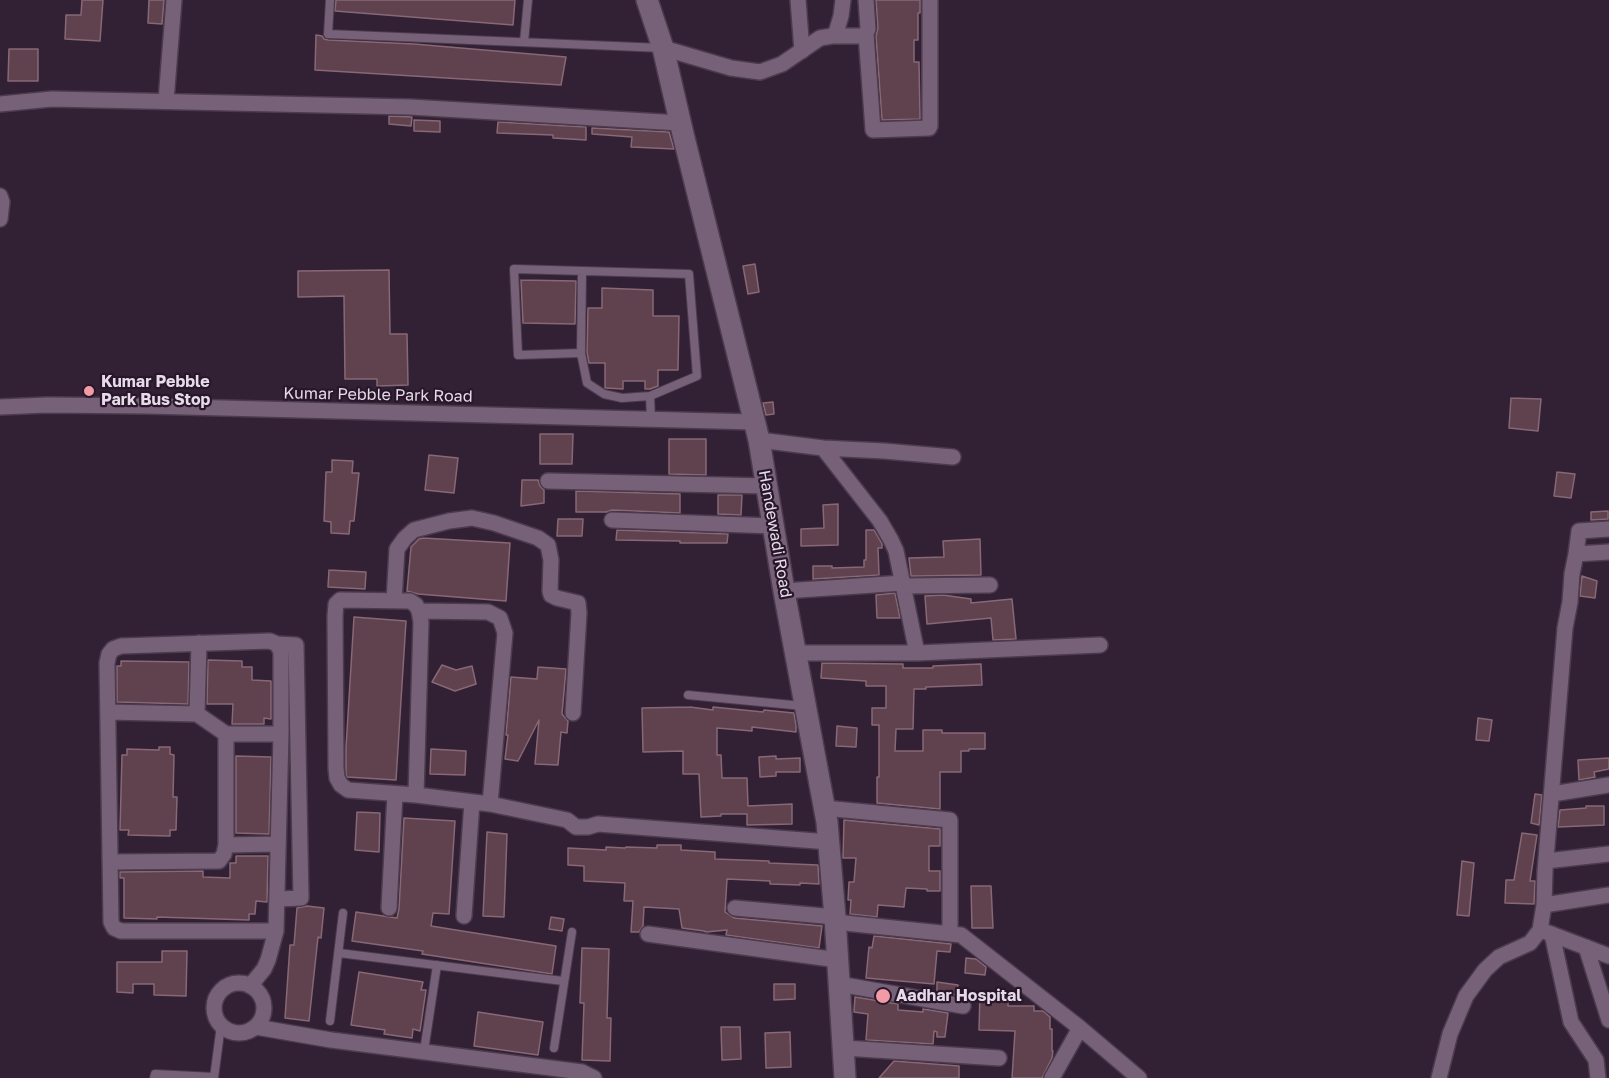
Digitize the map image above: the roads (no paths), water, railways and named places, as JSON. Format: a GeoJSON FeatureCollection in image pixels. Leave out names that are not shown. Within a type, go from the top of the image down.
{"type":"FeatureCollection","features":[{"type":"Feature","properties":{"kind":"main road","name":"Handewadi Road"},"geometry":{"type":"LineString","coordinates":[[647,0],[663,48],[757,431],[829,842],[845,1078]]}},
{"type":"Feature","properties":{"kind":"street"},"geometry":{"type":"LineString","coordinates":[[166,101],[174,0]]}},
{"type":"Feature","properties":{"kind":"street"},"geometry":{"type":"LineString","coordinates":[[798,0],[802,51]]}},
{"type":"Feature","properties":{"kind":"street"},"geometry":{"type":"LineString","coordinates":[[835,36],[843,0]]}},
{"type":"Feature","properties":{"kind":"street"},"geometry":{"type":"LineString","coordinates":[[866,0],[868,29],[866,34],[873,130],[929,128],[930,126],[930,0]]}},
{"type":"Feature","properties":{"kind":"street"},"geometry":{"type":"LineString","coordinates":[[663,48],[731,68],[760,72],[782,64],[820,38],[866,34]]}},
{"type":"Feature","properties":{"kind":"street"},"geometry":{"type":"LineString","coordinates":[[0,105],[52,99],[410,107],[680,123]]}},
{"type":"Feature","properties":{"kind":"street"},"geometry":{"type":"LineString","coordinates":[[0,196],[2,202],[0,219]]}},
{"type":"Feature","properties":{"kind":"street","name":"Kumar Pebble Park Road"},"geometry":{"type":"LineString","coordinates":[[0,407],[147,406],[651,420],[757,431],[823,448],[953,457]]}},
{"type":"Feature","properties":{"kind":"street"},"geometry":{"type":"LineString","coordinates":[[823,448],[891,540],[896,551],[918,652]]}},
{"type":"Feature","properties":{"kind":"street"},"geometry":{"type":"LineString","coordinates":[[548,481],[767,486]]}},
{"type":"Feature","properties":{"kind":"street"},"geometry":{"type":"LineString","coordinates":[[394,601],[397,549],[414,530],[472,518],[538,538],[548,545],[551,560],[551,595],[578,603],[573,713]]}},
{"type":"Feature","properties":{"kind":"street"},"geometry":{"type":"LineString","coordinates":[[612,520],[773,526]]}},
{"type":"Feature","properties":{"kind":"street"},"geometry":{"type":"LineString","coordinates":[[1598,1078],[1596,1060],[1571,1022],[1546,932],[1544,904],[1565,628],[1579,531],[1609,529]]}},
{"type":"Feature","properties":{"kind":"street"},"geometry":{"type":"LineString","coordinates":[[1576,554],[1609,552]]}},
{"type":"Feature","properties":{"kind":"street"},"geometry":{"type":"LineString","coordinates":[[784,591],[903,585],[990,585]]}},
{"type":"Feature","properties":{"kind":"street"},"geometry":{"type":"LineString","coordinates":[[416,795],[421,622],[419,611],[416,604],[410,602],[340,600],[336,604],[334,616],[336,768],[337,778],[348,790],[490,804],[567,820],[576,827],[588,828],[598,824],[829,842]]}},
{"type":"Feature","properties":{"kind":"street"},"geometry":{"type":"LineString","coordinates":[[419,611],[488,612],[500,618],[505,633],[490,804]]}},
{"type":"Feature","properties":{"kind":"street"},"geometry":{"type":"LineString","coordinates":[[276,899],[301,898],[296,645],[262,641],[122,646],[113,649],[107,663],[110,915],[114,928],[121,931],[276,931]]}},
{"type":"Feature","properties":{"kind":"street"},"geometry":{"type":"LineString","coordinates":[[197,714],[199,643]]}},
{"type":"Feature","properties":{"kind":"street"},"geometry":{"type":"LineString","coordinates":[[250,986],[268,960],[276,931],[282,660],[277,644]]}},
{"type":"Feature","properties":{"kind":"street"},"geometry":{"type":"LineString","coordinates":[[796,653],[918,652],[1100,645]]}},
{"type":"Feature","properties":{"kind":"street"},"geometry":{"type":"LineString","coordinates":[[108,712],[197,714],[226,734],[281,734]]}},
{"type":"Feature","properties":{"kind":"street"},"geometry":{"type":"LineString","coordinates":[[110,862],[219,861],[226,845],[226,734]]}},
{"type":"Feature","properties":{"kind":"street"},"geometry":{"type":"LineString","coordinates":[[1552,794],[1609,788]]}},
{"type":"Feature","properties":{"kind":"street"},"geometry":{"type":"LineString","coordinates":[[389,908],[395,794]]}},
{"type":"Feature","properties":{"kind":"street"},"geometry":{"type":"LineString","coordinates":[[464,915],[472,802]]}},
{"type":"Feature","properties":{"kind":"street"},"geometry":{"type":"LineString","coordinates":[[824,808],[950,820],[950,933]]}},
{"type":"Feature","properties":{"kind":"street"},"geometry":{"type":"LineString","coordinates":[[226,845],[278,844]]}},
{"type":"Feature","properties":{"kind":"street"},"geometry":{"type":"LineString","coordinates":[[1546,861],[1609,854]]}},
{"type":"Feature","properties":{"kind":"street"},"geometry":{"type":"LineString","coordinates":[[1544,904],[1609,895]]}},
{"type":"Feature","properties":{"kind":"street"},"geometry":{"type":"LineString","coordinates":[[735,908],[961,934],[1080,1028],[1136,1077]]}},
{"type":"Feature","properties":{"kind":"street"},"geometry":{"type":"LineString","coordinates":[[1546,932],[1609,956]]}},
{"type":"Feature","properties":{"kind":"street"},"geometry":{"type":"LineString","coordinates":[[1439,1078],[1450,1034],[1466,996],[1485,970],[1499,957],[1530,943],[1546,932]]}},
{"type":"Feature","properties":{"kind":"street"},"geometry":{"type":"LineString","coordinates":[[648,934],[838,960]]}},
{"type":"Feature","properties":{"kind":"street"},"geometry":{"type":"LineString","coordinates":[[1586,947],[1609,1020]]}},
{"type":"Feature","properties":{"kind":"street"},"geometry":{"type":"LineString","coordinates":[[241,984],[250,986],[258,992],[263,1000],[264,1010],[262,1019],[256,1027],[247,1032],[237,1033],[220,1024],[214,1006],[223,990],[232,985],[241,984]]}},
{"type":"Feature","properties":{"kind":"street"},"geometry":{"type":"LineString","coordinates":[[839,984],[963,1006]]}},
{"type":"Feature","properties":{"kind":"street"},"geometry":{"type":"LineString","coordinates":[[256,1027],[331,1040],[582,1072],[594,1078]]}},
{"type":"Feature","properties":{"kind":"street"},"geometry":{"type":"LineString","coordinates":[[1052,1078],[1080,1028]]}},
{"type":"Feature","properties":{"kind":"street"},"geometry":{"type":"LineString","coordinates":[[844,1048],[999,1058]]}},
{"type":"Feature","properties":{"kind":"lane"},"geometry":{"type":"LineString","coordinates":[[330,0],[328,34],[663,48]]}},
{"type":"Feature","properties":{"kind":"lane"},"geometry":{"type":"LineString","coordinates":[[524,42],[528,0]]}},
{"type":"Feature","properties":{"kind":"lane"},"geometry":{"type":"LineString","coordinates":[[581,353],[518,355],[514,269],[689,274],[697,376],[650,396],[622,398],[604,394],[588,383],[581,353],[582,271]]}},
{"type":"Feature","properties":{"kind":"lane"},"geometry":{"type":"LineString","coordinates":[[650,396],[651,420]]}},
{"type":"Feature","properties":{"kind":"lane"},"geometry":{"type":"LineString","coordinates":[[688,695],[807,706]]}},
{"type":"Feature","properties":{"kind":"lane"},"geometry":{"type":"LineString","coordinates":[[330,1021],[343,913]]}},
{"type":"Feature","properties":{"kind":"lane"},"geometry":{"type":"LineString","coordinates":[[554,1048],[572,932]]}},
{"type":"Feature","properties":{"kind":"lane"},"geometry":{"type":"LineString","coordinates":[[339,953],[563,981]]}},
{"type":"Feature","properties":{"kind":"lane"},"geometry":{"type":"LineString","coordinates":[[424,1052],[437,965]]}},
{"type":"Feature","properties":{"kind":"lane"},"geometry":{"type":"LineString","coordinates":[[154,1078],[155,1074],[214,1078],[220,1024]]}},
{"type":"Feature","properties":{"kind":"place","name":"Kumar Pebble Park Bus Stop"},"geometry":{"type":"Point","coordinates":[89,391]}},
{"type":"Feature","properties":{"kind":"place","name":"Aadhar Hospital"},"geometry":{"type":"Point","coordinates":[883,996]}}]}
